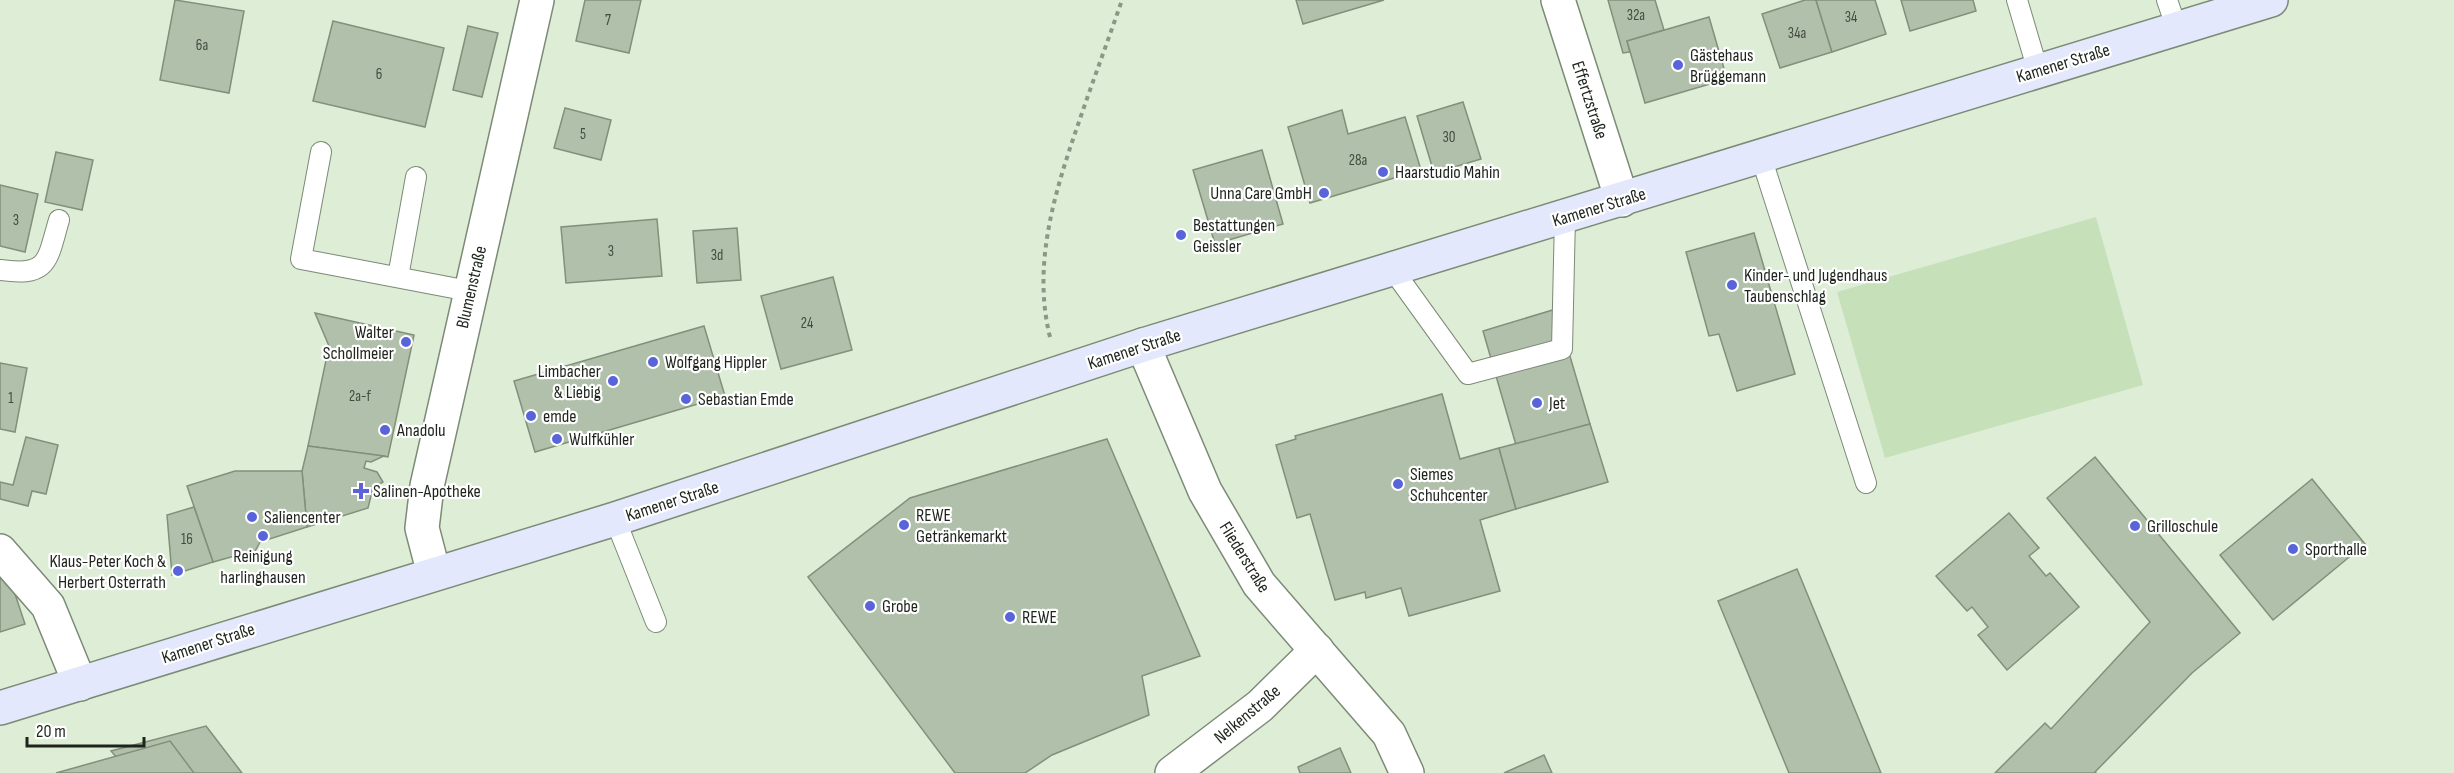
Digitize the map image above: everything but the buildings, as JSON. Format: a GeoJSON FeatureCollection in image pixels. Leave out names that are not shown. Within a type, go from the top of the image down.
{"type":"FeatureCollection","features":[{"type":"Feature","properties":{"kind":"main road","name":"Kamener Straße"},"geometry":{"type":"LineString","coordinates":[[0,708],[615,519],[1143,345],[1622,200],[2038,70],[2172,15],[2271,0]]}},
{"type":"Feature","properties":{"kind":"street","name":"Blumenstraße"},"geometry":{"type":"LineString","coordinates":[[434,574],[422,528],[427,486],[537,0]]}},
{"type":"Feature","properties":{"kind":"street","name":"Effertzstraße"},"geometry":{"type":"LineString","coordinates":[[1558,0],[1622,200]]}},
{"type":"Feature","properties":{"kind":"street","name":"Fliederstraße"},"geometry":{"type":"LineString","coordinates":[[1143,345],[1211,501],[1259,584],[1389,734],[1407,773]]}},
{"type":"Feature","properties":{"kind":"street"},"geometry":{"type":"LineString","coordinates":[[0,551],[48,606],[80,684]]}},
{"type":"Feature","properties":{"kind":"street","name":"Nelkenstraße"},"geometry":{"type":"LineString","coordinates":[[1172,773],[1260,706],[1317,650]]}},
{"type":"Feature","properties":{"kind":"lane"},"geometry":{"type":"LineString","coordinates":[[2017,0],[2038,70]]}},
{"type":"Feature","properties":{"kind":"lane"},"geometry":{"type":"LineString","coordinates":[[321,152],[301,259],[470,291]]}},
{"type":"Feature","properties":{"kind":"lane"},"geometry":{"type":"LineString","coordinates":[[1761,157],[1866,483]]}},
{"type":"Feature","properties":{"kind":"lane"},"geometry":{"type":"LineString","coordinates":[[398,278],[416,177]]}},
{"type":"Feature","properties":{"kind":"lane"},"geometry":{"type":"LineString","coordinates":[[1393,270],[1468,374],[1562,349],[1565,217]]}},
{"type":"Feature","properties":{"kind":"lane"},"geometry":{"type":"LineString","coordinates":[[0,270],[26,273],[37,269],[47,261],[59,220]]}},
{"type":"Feature","properties":{"kind":"lane"},"geometry":{"type":"LineString","coordinates":[[615,519],[656,622]]}},
{"type":"Feature","properties":{"kind":"path"},"geometry":{"type":"LineString","coordinates":[[1059,373],[1044,311],[1042,274],[1046,242],[1062,170],[1122,0]]}},
{"type":"Feature","properties":{"kind":"green space"},"geometry":{"type":"Polygon","coordinates":[[[2096,217],[2143,385],[1885,458],[1837,292],[2096,217]]]}},
{"type":"Feature","properties":{"kind":"place","name":"Gästehaus Brüggemann"},"geometry":{"type":"Point","coordinates":[1678,65]}},
{"type":"Feature","properties":{"kind":"place","name":"Haarstudio Mahin"},"geometry":{"type":"Point","coordinates":[1383,172]}},
{"type":"Feature","properties":{"kind":"place","name":"Unna Care GmbH"},"geometry":{"type":"Point","coordinates":[1324,193]}},
{"type":"Feature","properties":{"kind":"place","name":"Bestattungen Geissler"},"geometry":{"type":"Point","coordinates":[1181,235]}},
{"type":"Feature","properties":{"kind":"place","name":"Kinder- und Jugendhaus Taubenschlag"},"geometry":{"type":"Point","coordinates":[1732,285]}},
{"type":"Feature","properties":{"kind":"place","name":"Walter Schollmeier"},"geometry":{"type":"Point","coordinates":[406,342]}},
{"type":"Feature","properties":{"kind":"place","name":"Wolfgang Hippler"},"geometry":{"type":"Point","coordinates":[653,362]}},
{"type":"Feature","properties":{"kind":"place","name":"Limbacher & Liebig"},"geometry":{"type":"Point","coordinates":[613,381]}},
{"type":"Feature","properties":{"kind":"place","name":"Sebastian Emde"},"geometry":{"type":"Point","coordinates":[686,399]}},
{"type":"Feature","properties":{"kind":"place","name":"Jet"},"geometry":{"type":"Point","coordinates":[1537,403]}},
{"type":"Feature","properties":{"kind":"place","name":"emde"},"geometry":{"type":"Point","coordinates":[531,416]}},
{"type":"Feature","properties":{"kind":"place","name":"Anadolu"},"geometry":{"type":"Point","coordinates":[385,430]}},
{"type":"Feature","properties":{"kind":"place","name":"Wulfkühler"},"geometry":{"type":"Point","coordinates":[557,439]}},
{"type":"Feature","properties":{"kind":"place","name":"Siemes Schuhcenter"},"geometry":{"type":"Point","coordinates":[1398,484]}},
{"type":"Feature","properties":{"kind":"place","name":"Salinen-Apotheke"},"geometry":{"type":"Point","coordinates":[361,491]}},
{"type":"Feature","properties":{"kind":"place","name":"Saliencenter"},"geometry":{"type":"Point","coordinates":[252,517]}},
{"type":"Feature","properties":{"kind":"place","name":"REWE Getränkemarkt"},"geometry":{"type":"Point","coordinates":[904,525]}},
{"type":"Feature","properties":{"kind":"place","name":"Grilloschule"},"geometry":{"type":"Point","coordinates":[2135,526]}},
{"type":"Feature","properties":{"kind":"place","name":"Reinigung harlinghausen"},"geometry":{"type":"Point","coordinates":[263,536]}},
{"type":"Feature","properties":{"kind":"place","name":"Sporthalle"},"geometry":{"type":"Point","coordinates":[2293,549]}},
{"type":"Feature","properties":{"kind":"place","name":"Klaus-Peter Koch & Herbert Osterrath"},"geometry":{"type":"Point","coordinates":[178,571]}},
{"type":"Feature","properties":{"kind":"place","name":"Grobe"},"geometry":{"type":"Point","coordinates":[870,606]}},
{"type":"Feature","properties":{"kind":"place","name":"REWE"},"geometry":{"type":"Point","coordinates":[1010,617]}}]}
